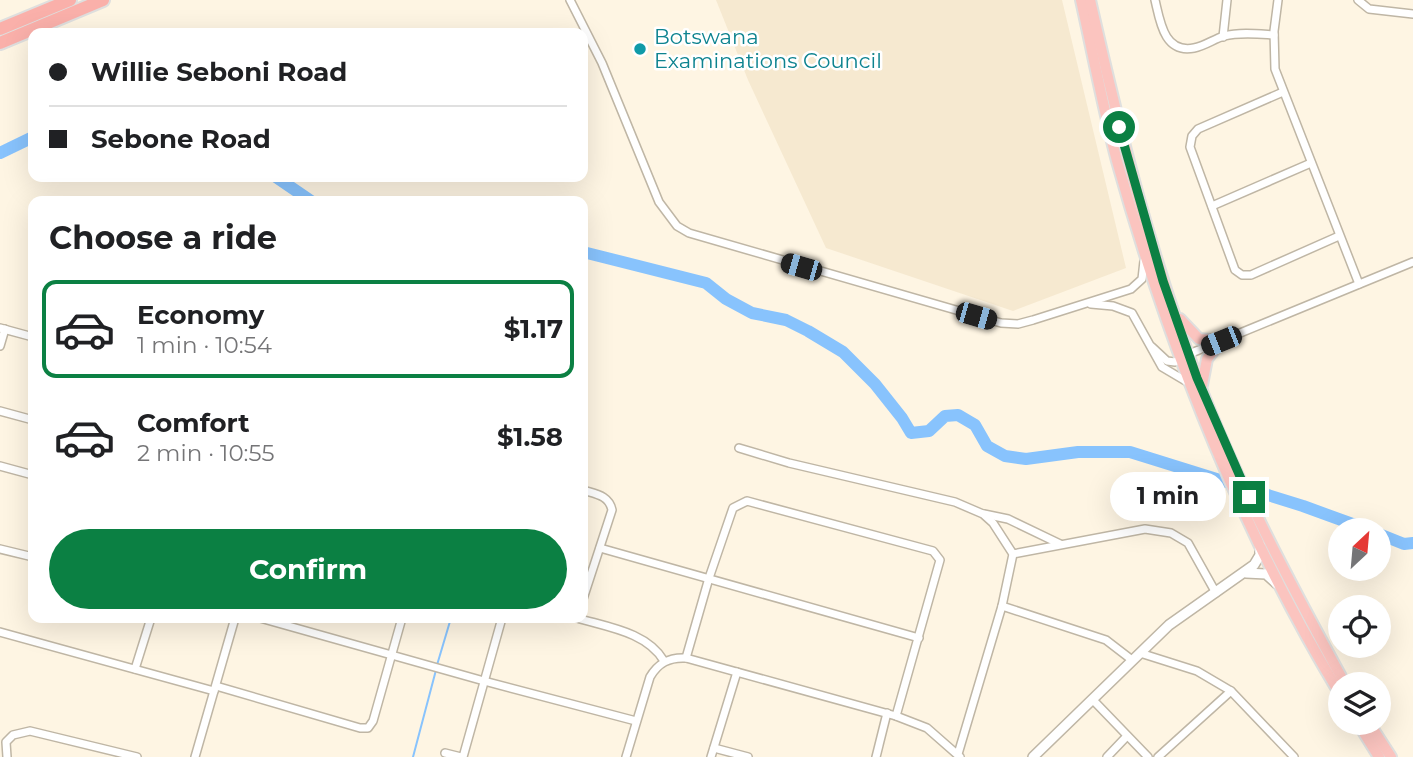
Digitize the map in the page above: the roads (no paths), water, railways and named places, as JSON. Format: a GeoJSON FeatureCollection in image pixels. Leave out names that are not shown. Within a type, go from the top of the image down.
{"type":"FeatureCollection","features":[{"type":"Feature","properties":{"kind":"highway"},"geometry":{"type":"LineString","coordinates":[[0,29],[70,0]]}},
{"type":"Feature","properties":{"kind":"highway"},"geometry":{"type":"LineString","coordinates":[[36,28],[103,0]]}},
{"type":"Feature","properties":{"kind":"highway"},"geometry":{"type":"LineString","coordinates":[[0,43],[28,31]]}},
{"type":"Feature","properties":{"kind":"main road"},"geometry":{"type":"LineString","coordinates":[[1082,0],[1116,158],[1144,253],[1185,357],[1201,388],[1217,438]]}},
{"type":"Feature","properties":{"kind":"main road"},"geometry":{"type":"LineString","coordinates":[[1090,0],[1125,152],[1174,312],[1189,383],[1254,519],[1339,672]]}},
{"type":"Feature","properties":{"kind":"main road"},"geometry":{"type":"LineString","coordinates":[[1174,312],[1199,339],[1221,341],[1205,364],[1201,388]]}},
{"type":"Feature","properties":{"kind":"main road"},"geometry":{"type":"LineString","coordinates":[[1254,519],[1260,544],[1328,672]]}},
{"type":"Feature","properties":{"kind":"main road"},"geometry":{"type":"LineString","coordinates":[[1365,735],[1379,757]]}},
{"type":"Feature","properties":{"kind":"main road"},"geometry":{"type":"LineString","coordinates":[[1377,735],[1391,757]]}},
{"type":"Feature","properties":{"kind":"street"},"geometry":{"type":"LineString","coordinates":[[570,0],[584,28]]}},
{"type":"Feature","properties":{"kind":"street"},"geometry":{"type":"LineString","coordinates":[[1155,0],[1163,33],[1170,43],[1183,49],[1196,48],[1233,35],[1273,35]]}},
{"type":"Feature","properties":{"kind":"street"},"geometry":{"type":"LineString","coordinates":[[1223,37],[1227,0]]}},
{"type":"Feature","properties":{"kind":"street"},"geometry":{"type":"LineString","coordinates":[[1278,0],[1273,35],[1275,69],[1359,284]]}},
{"type":"Feature","properties":{"kind":"street"},"geometry":{"type":"LineString","coordinates":[[1358,0],[1369,9],[1413,14]]}},
{"type":"Feature","properties":{"kind":"street"},"geometry":{"type":"LineString","coordinates":[[588,35],[659,202],[677,226],[689,233],[1001,323],[1018,324],[1131,289],[1140,283],[1144,272],[1144,253]]}},
{"type":"Feature","properties":{"kind":"street"},"geometry":{"type":"LineString","coordinates":[[1283,92],[1198,129],[1192,136],[1190,147],[1235,270],[1242,275],[1251,275],[1339,236]]}},
{"type":"Feature","properties":{"kind":"street"},"geometry":{"type":"LineString","coordinates":[[1212,206],[1311,163]]}},
{"type":"Feature","properties":{"kind":"street"},"geometry":{"type":"LineString","coordinates":[[1084,304],[1113,306],[1132,313],[1152,347],[1167,361],[1175,362],[1413,262]]}},
{"type":"Feature","properties":{"kind":"street"},"geometry":{"type":"LineString","coordinates":[[0,346],[2,328],[28,336]]}},
{"type":"Feature","properties":{"kind":"street"},"geometry":{"type":"LineString","coordinates":[[1152,347],[1162,368],[1189,383]]}},
{"type":"Feature","properties":{"kind":"street"},"geometry":{"type":"LineString","coordinates":[[0,411],[28,419]]}},
{"type":"Feature","properties":{"kind":"street"},"geometry":{"type":"LineString","coordinates":[[738,448],[789,463],[955,502],[983,514],[1008,519],[1061,545]]}},
{"type":"Feature","properties":{"kind":"street"},"geometry":{"type":"LineString","coordinates":[[0,466],[28,474]]}},
{"type":"Feature","properties":{"kind":"street"},"geometry":{"type":"LineString","coordinates":[[588,492],[605,497],[612,510],[588,584]]}},
{"type":"Feature","properties":{"kind":"street"},"geometry":{"type":"LineString","coordinates":[[686,658],[733,508],[747,501],[933,551],[940,560],[896,716]]}},
{"type":"Feature","properties":{"kind":"street"},"geometry":{"type":"LineString","coordinates":[[626,757],[654,669],[664,661],[676,657],[896,716],[927,729],[959,756],[1002,606],[1013,554],[993,523],[983,514]]}},
{"type":"Feature","properties":{"kind":"street"},"geometry":{"type":"LineString","coordinates":[[1013,554],[1145,529],[1171,533],[1182,537],[1188,543],[1216,593]]}},
{"type":"Feature","properties":{"kind":"street"},"geometry":{"type":"LineString","coordinates":[[1033,757],[1169,625],[1245,573],[1258,560],[1260,544]]}},
{"type":"Feature","properties":{"kind":"street"},"geometry":{"type":"LineString","coordinates":[[600,548],[919,638]]}},
{"type":"Feature","properties":{"kind":"street"},"geometry":{"type":"LineString","coordinates":[[0,549],[28,556]]}},
{"type":"Feature","properties":{"kind":"street"},"geometry":{"type":"LineString","coordinates":[[1245,573],[1266,574],[1284,591]]}},
{"type":"Feature","properties":{"kind":"street"},"geometry":{"type":"LineString","coordinates":[[1002,606],[1106,640],[1132,660]]}},
{"type":"Feature","properties":{"kind":"street"},"geometry":{"type":"LineString","coordinates":[[588,621],[650,644],[664,661]]}},
{"type":"Feature","properties":{"kind":"street"},"geometry":{"type":"LineString","coordinates":[[135,669],[149,623]]}},
{"type":"Feature","properties":{"kind":"street"},"geometry":{"type":"LineString","coordinates":[[195,757],[234,623]]}},
{"type":"Feature","properties":{"kind":"street"},"geometry":{"type":"LineString","coordinates":[[278,623],[636,721]]}},
{"type":"Feature","properties":{"kind":"street"},"geometry":{"type":"LineString","coordinates":[[0,632],[368,728],[373,721],[401,623]]}},
{"type":"Feature","properties":{"kind":"street"},"geometry":{"type":"LineString","coordinates":[[445,753],[462,757],[501,623]]}},
{"type":"Feature","properties":{"kind":"street"},"geometry":{"type":"LineString","coordinates":[[1140,653],[1197,671],[1231,691],[1294,757]]}},
{"type":"Feature","properties":{"kind":"street"},"geometry":{"type":"LineString","coordinates":[[711,757],[737,672]]}},
{"type":"Feature","properties":{"kind":"street"},"geometry":{"type":"LineString","coordinates":[[1158,757],[1231,691]]}},
{"type":"Feature","properties":{"kind":"street"},"geometry":{"type":"LineString","coordinates":[[1093,700],[1148,757]]}},
{"type":"Feature","properties":{"kind":"street"},"geometry":{"type":"LineString","coordinates":[[876,757],[887,713]]}},
{"type":"Feature","properties":{"kind":"street"},"geometry":{"type":"LineString","coordinates":[[7,757],[6,742],[20,732],[30,731],[137,757]]}},
{"type":"Feature","properties":{"kind":"street"},"geometry":{"type":"LineString","coordinates":[[1107,757],[1127,736]]}},
{"type":"Feature","properties":{"kind":"street"},"geometry":{"type":"LineString","coordinates":[[714,748],[748,757]]}},
{"type":"Feature","properties":{"kind":"waterway"},"geometry":{"type":"LineString","coordinates":[[0,153],[28,139]]}},
{"type":"Feature","properties":{"kind":"waterway"},"geometry":{"type":"LineString","coordinates":[[283,182],[304,196]]}},
{"type":"Feature","properties":{"kind":"waterway"},"geometry":{"type":"LineString","coordinates":[[588,253],[706,283],[726,299],[752,313],[786,320],[808,331],[843,352],[875,384],[911,433],[929,431],[945,416],[958,415],[975,425],[987,446],[1005,456],[1026,459],[1078,452],[1130,452],[1336,518]]}},
{"type":"Feature","properties":{"kind":"waterway"},"geometry":{"type":"LineString","coordinates":[[1391,539],[1404,544],[1413,543]]}},
{"type":"Feature","properties":{"kind":"waterway"},"geometry":{"type":"LineString","coordinates":[[437,665],[450,623]]}},
{"type":"Feature","properties":{"kind":"waterway"},"geometry":{"type":"LineString","coordinates":[[413,757],[436,670]]}},
{"type":"Feature","properties":{"kind":"place","name":"Botswana Examinations Council"},"geometry":{"type":"Point","coordinates":[640,49]}}]}
